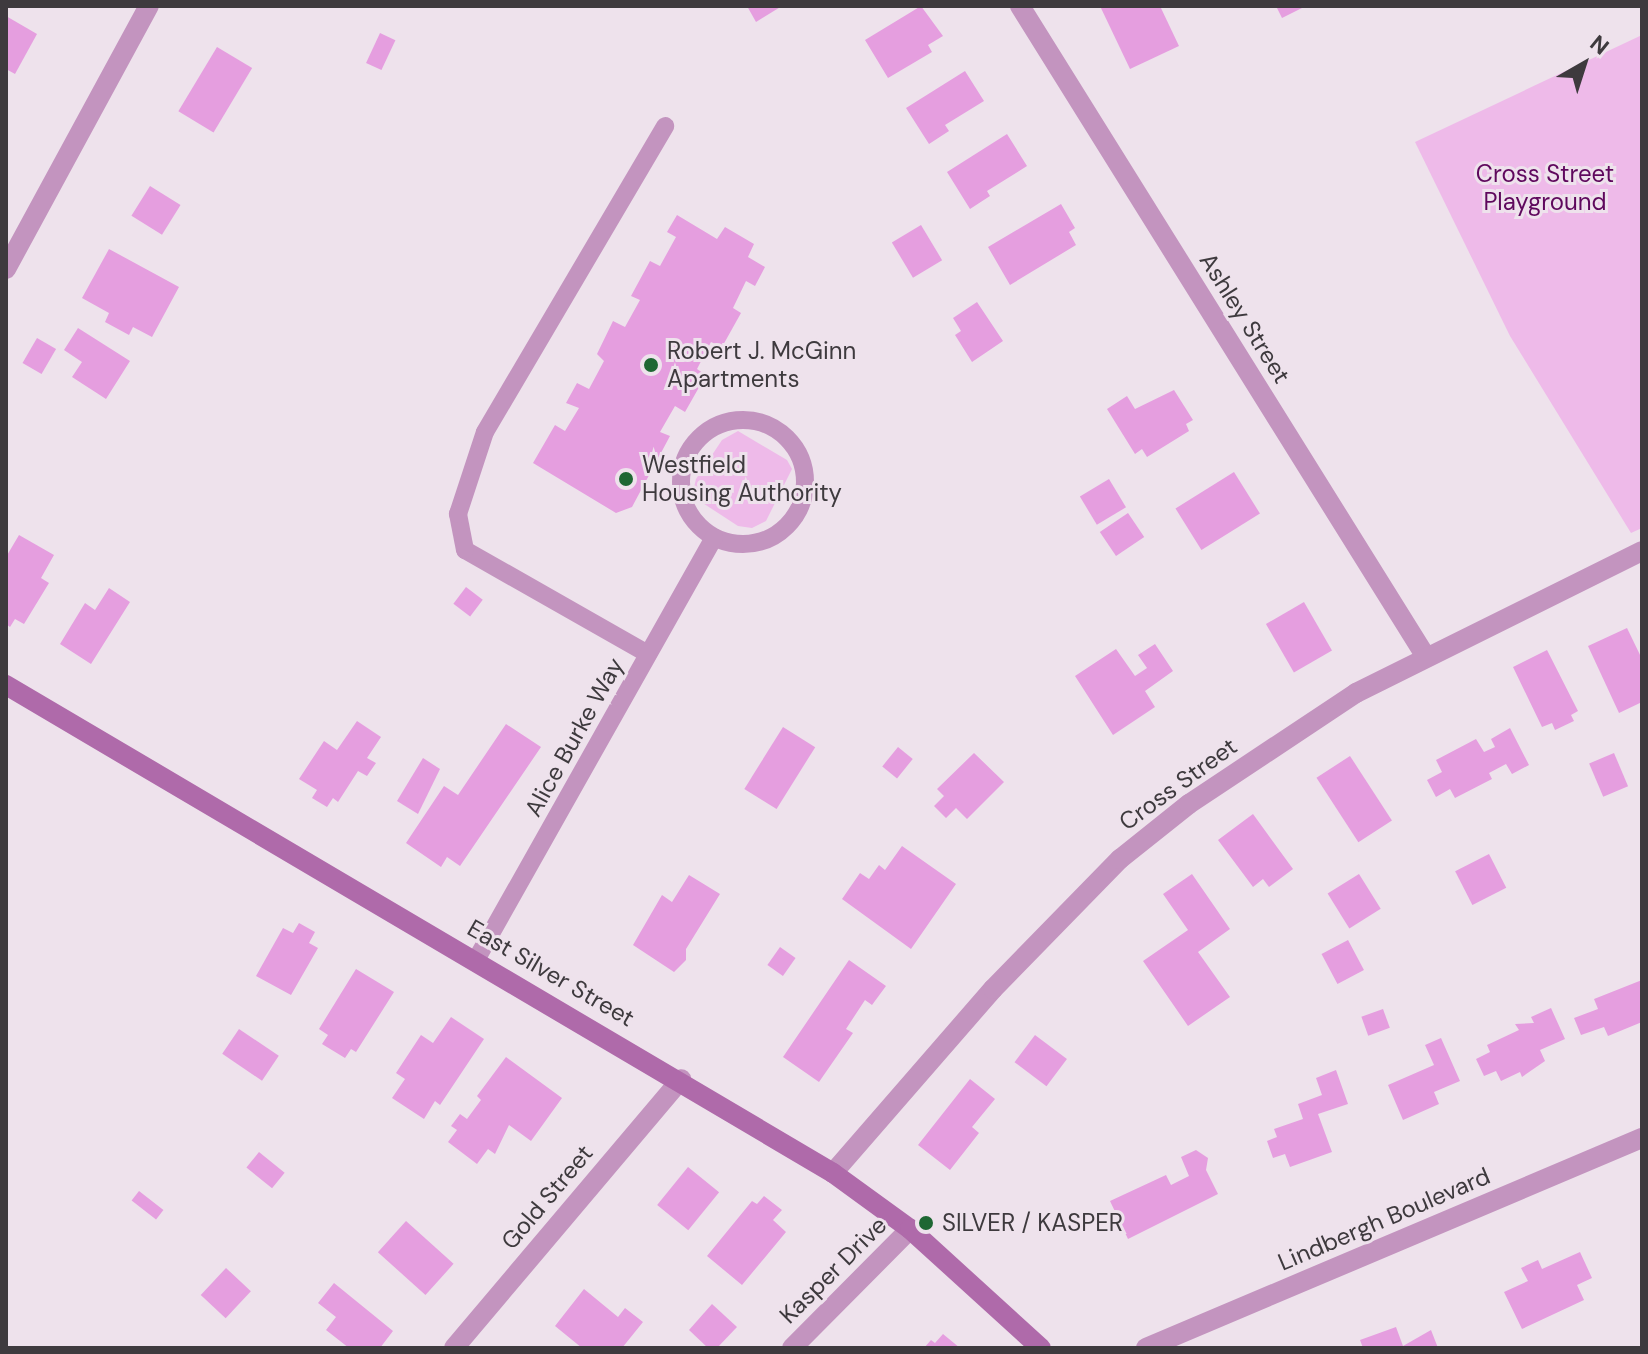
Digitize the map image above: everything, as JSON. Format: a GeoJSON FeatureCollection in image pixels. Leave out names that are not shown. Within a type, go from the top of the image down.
{"type":"FeatureCollection","features":[{"type":"Feature","properties":{"kind":"main road","name":"East Silver Street"},"geometry":{"type":"LineString","coordinates":[[6,685],[681,1079],[833,1173],[910,1229],[1041,1348]]}},
{"type":"Feature","properties":{"kind":"street"},"geometry":{"type":"LineString","coordinates":[[6,269],[149,6]]}},
{"type":"Feature","properties":{"kind":"street","name":"Ashley Street"},"geometry":{"type":"LineString","coordinates":[[1020,6],[1426,657]]}},
{"type":"Feature","properties":{"kind":"street","name":"Cross Street"},"geometry":{"type":"LineString","coordinates":[[833,1173],[993,989],[1120,859],[1279,742],[1426,657],[1642,551]]}},
{"type":"Feature","properties":{"kind":"street","name":"Gold Street"},"geometry":{"type":"LineString","coordinates":[[454,1348],[681,1079]]}},
{"type":"Feature","properties":{"kind":"street","name":"Lindbergh Boulevard"},"geometry":{"type":"LineString","coordinates":[[1146,1348],[1642,1138]]}},
{"type":"Feature","properties":{"kind":"street","name":"Kasper Drive"},"geometry":{"type":"LineString","coordinates":[[792,1348],[910,1229]]}},
{"type":"Feature","properties":{"kind":"lane"},"geometry":{"type":"LineString","coordinates":[[648,654],[465,550],[458,514],[485,432],[665,126]]}},
{"type":"Feature","properties":{"kind":"lane"},"geometry":{"type":"LineString","coordinates":[[734,420],[773,428],[801,460],[805,481],[797,512],[776,535],[756,543],[714,537],[693,517],[681,491],[688,453],[699,437],[734,420]]}},
{"type":"Feature","properties":{"kind":"lane","name":"Alice Burke Way"},"geometry":{"type":"LineString","coordinates":[[476,960],[714,537]]}},
{"type":"Feature","properties":{"kind":"green space","name":"Cross Street Playground"},"geometry":{"type":"Polygon","coordinates":[[[1642,35],[1642,528],[1631,533],[1510,336],[1415,142],[1642,35]]]}},
{"type":"Feature","properties":{"kind":"green space"},"geometry":{"type":"Polygon","coordinates":[[[738,431],[787,460],[792,469],[766,521],[752,528],[738,526],[692,496],[696,479],[722,440],[738,431]]]}},
{"type":"Feature","properties":{"kind":"building"},"geometry":{"type":"Polygon","coordinates":[[[747,6],[782,6],[756,22],[747,6]]]}},
{"type":"Feature","properties":{"kind":"building"},"geometry":{"type":"Polygon","coordinates":[[[921,6],[943,36],[928,45],[932,52],[888,78],[865,40],[921,6]]]}},
{"type":"Feature","properties":{"kind":"building"},"geometry":{"type":"Polygon","coordinates":[[[1100,6],[1160,6],[1179,46],[1130,69],[1100,6]]]}},
{"type":"Feature","properties":{"kind":"building"},"geometry":{"type":"Polygon","coordinates":[[[1276,6],[1306,6],[1282,18],[1276,6]]]}},
{"type":"Feature","properties":{"kind":"building"},"geometry":{"type":"Polygon","coordinates":[[[6,16],[37,34],[15,74],[6,69],[6,16]]]}},
{"type":"Feature","properties":{"kind":"building"},"geometry":{"type":"Polygon","coordinates":[[[380,33],[395,40],[381,70],[366,63],[380,33]]]}},
{"type":"Feature","properties":{"kind":"building"},"geometry":{"type":"Polygon","coordinates":[[[217,47],[252,68],[214,132],[178,111],[217,47]]]}},
{"type":"Feature","properties":{"kind":"building"},"geometry":{"type":"Polygon","coordinates":[[[965,71],[984,101],[945,125],[949,131],[929,144],[906,108],[965,71]]]}},
{"type":"Feature","properties":{"kind":"building"},"geometry":{"type":"Polygon","coordinates":[[[1007,134],[1027,166],[987,191],[990,196],[970,209],[947,172],[1007,134]]]}},
{"type":"Feature","properties":{"kind":"building"},"geometry":{"type":"Polygon","coordinates":[[[150,186],[181,205],[162,235],[131,216],[150,186]]]}},
{"type":"Feature","properties":{"kind":"building"},"geometry":{"type":"Polygon","coordinates":[[[1061,204],[1075,228],[1069,232],[1076,245],[1010,285],[988,247],[1061,204]]]}},
{"type":"Feature","properties":{"kind":"building","name":"Robert J. McGinn Apartments"},"geometry":{"type":"Polygon","coordinates":[[[677,215],[717,239],[725,227],[754,244],[748,257],[765,267],[755,286],[746,281],[733,308],[741,313],[722,347],[711,342],[697,369],[706,375],[685,412],[675,406],[660,432],[670,436],[632,507],[616,513],[533,463],[555,425],[565,431],[579,408],[566,403],[577,383],[589,389],[604,361],[597,354],[613,321],[625,327],[640,300],[631,296],[650,261],[660,266],[676,237],[667,232],[677,215]]]}},
{"type":"Feature","properties":{"kind":"building"},"geometry":{"type":"Polygon","coordinates":[[[921,225],[942,260],[913,278],[892,243],[921,225]]]}},
{"type":"Feature","properties":{"kind":"building"},"geometry":{"type":"Polygon","coordinates":[[[109,249],[179,287],[152,337],[133,327],[129,335],[105,322],[109,313],[82,298],[109,249]]]}},
{"type":"Feature","properties":{"kind":"building"},"geometry":{"type":"Polygon","coordinates":[[[977,302],[1003,341],[972,362],[955,335],[961,331],[953,318],[977,302]]]}},
{"type":"Feature","properties":{"kind":"building"},"geometry":{"type":"Polygon","coordinates":[[[78,328],[130,361],[106,399],[72,377],[82,362],[64,350],[78,328]]]}},
{"type":"Feature","properties":{"kind":"building"},"geometry":{"type":"Polygon","coordinates":[[[37,338],[56,349],[42,374],[22,363],[37,338]]]}},
{"type":"Feature","properties":{"kind":"building"},"geometry":{"type":"Polygon","coordinates":[[[1174,390],[1193,420],[1186,424],[1189,431],[1147,457],[1142,449],[1135,454],[1107,409],[1127,396],[1135,409],[1174,390]]]}},
{"type":"Feature","properties":{"kind":"building"},"geometry":{"type":"Polygon","coordinates":[[[1234,472],[1260,514],[1201,550],[1175,509],[1234,472]]]}},
{"type":"Feature","properties":{"kind":"building"},"geometry":{"type":"Polygon","coordinates":[[[1109,479],[1126,507],[1097,525],[1080,497],[1109,479]]]}},
{"type":"Feature","properties":{"kind":"building"},"geometry":{"type":"Polygon","coordinates":[[[1128,513],[1144,537],[1116,556],[1100,532],[1128,513]]]}},
{"type":"Feature","properties":{"kind":"building"},"geometry":{"type":"Polygon","coordinates":[[[19,535],[54,555],[41,578],[49,583],[24,624],[15,619],[10,627],[6,624],[6,557],[19,535]]]}},
{"type":"Feature","properties":{"kind":"building"},"geometry":{"type":"Polygon","coordinates":[[[466,587],[483,600],[470,616],[453,604],[466,587]]]}},
{"type":"Feature","properties":{"kind":"building"},"geometry":{"type":"Polygon","coordinates":[[[109,588],[130,602],[91,664],[60,644],[85,603],[95,610],[109,588]]]}},
{"type":"Feature","properties":{"kind":"building"},"geometry":{"type":"Polygon","coordinates":[[[1304,602],[1332,650],[1294,672],[1266,624],[1304,602]]]}},
{"type":"Feature","properties":{"kind":"building"},"geometry":{"type":"Polygon","coordinates":[[[1627,628],[1642,659],[1642,702],[1619,713],[1588,646],[1627,628]]]}},
{"type":"Feature","properties":{"kind":"building"},"geometry":{"type":"Polygon","coordinates":[[[1155,644],[1173,671],[1145,691],[1155,707],[1113,735],[1075,676],[1116,649],[1135,676],[1147,668],[1138,655],[1155,644]]]}},
{"type":"Feature","properties":{"kind":"building"},"geometry":{"type":"Polygon","coordinates":[[[1547,650],[1578,711],[1571,715],[1574,721],[1555,730],[1552,723],[1542,727],[1513,667],[1547,650]]]}},
{"type":"Feature","properties":{"kind":"building"},"geometry":{"type":"Polygon","coordinates":[[[357,721],[381,737],[367,758],[376,763],[367,776],[358,771],[338,802],[333,798],[327,807],[312,798],[317,790],[299,779],[324,741],[337,750],[357,721]]]}},
{"type":"Feature","properties":{"kind":"building"},"geometry":{"type":"Polygon","coordinates":[[[506,724],[541,747],[460,866],[447,857],[441,867],[406,843],[444,786],[458,795],[506,724]]]}},
{"type":"Feature","properties":{"kind":"building"},"geometry":{"type":"Polygon","coordinates":[[[783,727],[815,747],[777,809],[744,789],[783,727]]]}},
{"type":"Feature","properties":{"kind":"building"},"geometry":{"type":"Polygon","coordinates":[[[1510,728],[1529,765],[1512,774],[1506,764],[1489,773],[1492,779],[1455,798],[1450,789],[1436,797],[1427,780],[1442,772],[1436,760],[1476,739],[1484,752],[1495,747],[1491,739],[1510,728]]]}},
{"type":"Feature","properties":{"kind":"building"},"geometry":{"type":"Polygon","coordinates":[[[898,747],[913,759],[897,778],[882,766],[898,747]]]}},
{"type":"Feature","properties":{"kind":"building"},"geometry":{"type":"Polygon","coordinates":[[[974,753],[1004,782],[967,819],[956,808],[946,818],[934,806],[944,796],[937,789],[974,753]]]}},
{"type":"Feature","properties":{"kind":"building"},"geometry":{"type":"Polygon","coordinates":[[[1614,753],[1628,786],[1603,797],[1589,764],[1614,753]]]}},
{"type":"Feature","properties":{"kind":"building"},"geometry":{"type":"Polygon","coordinates":[[[1350,756],[1392,821],[1358,842],[1316,778],[1350,756]]]}},
{"type":"Feature","properties":{"kind":"building"},"geometry":{"type":"Polygon","coordinates":[[[423,758],[440,769],[418,814],[397,801],[423,758]]]}},
{"type":"Feature","properties":{"kind":"building"},"geometry":{"type":"Polygon","coordinates":[[[1253,814],[1293,869],[1269,887],[1263,879],[1253,887],[1218,840],[1253,814]]]}},
{"type":"Feature","properties":{"kind":"building"},"geometry":{"type":"Polygon","coordinates":[[[902,846],[956,884],[911,949],[842,899],[860,873],[869,879],[879,865],[885,870],[902,846]]]}},
{"type":"Feature","properties":{"kind":"building"},"geometry":{"type":"Polygon","coordinates":[[[1489,854],[1506,888],[1472,905],[1455,871],[1489,854]]]}},
{"type":"Feature","properties":{"kind":"building"},"geometry":{"type":"Polygon","coordinates":[[[1192,874],[1230,929],[1198,952],[1230,997],[1188,1026],[1143,961],[1188,930],[1163,894],[1192,874]]]}},
{"type":"Feature","properties":{"kind":"building"},"geometry":{"type":"Polygon","coordinates":[[[1359,874],[1381,909],[1349,928],[1328,894],[1359,874]]]}},
{"type":"Feature","properties":{"kind":"building"},"geometry":{"type":"Polygon","coordinates":[[[689,875],[720,894],[686,949],[686,960],[674,972],[633,945],[662,895],[672,902],[689,875]]]}},
{"type":"Feature","properties":{"kind":"building"},"geometry":{"type":"Polygon","coordinates":[[[299,923],[315,932],[309,943],[318,948],[291,995],[256,976],[283,928],[293,933],[299,923]]]}},
{"type":"Feature","properties":{"kind":"building"},"geometry":{"type":"Polygon","coordinates":[[[1348,940],[1364,970],[1337,984],[1322,954],[1348,940]]]}},
{"type":"Feature","properties":{"kind":"building"},"geometry":{"type":"Polygon","coordinates":[[[780,947],[796,958],[783,976],[767,965],[780,947]]]}},
{"type":"Feature","properties":{"kind":"building"},"geometry":{"type":"Polygon","coordinates":[[[849,960],[886,986],[872,1005],[865,1000],[846,1029],[853,1033],[819,1082],[783,1057],[849,960]]]}},
{"type":"Feature","properties":{"kind":"building"},"geometry":{"type":"Polygon","coordinates":[[[356,969],[394,992],[356,1052],[351,1049],[345,1058],[322,1044],[328,1035],[319,1029],[356,969]]]}},
{"type":"Feature","properties":{"kind":"building"},"geometry":{"type":"Polygon","coordinates":[[[1642,980],[1642,1022],[1608,1036],[1604,1027],[1581,1035],[1574,1018],[1598,1009],[1594,999],[1642,980]]]}},
{"type":"Feature","properties":{"kind":"building"},"geometry":{"type":"Polygon","coordinates":[[[1551,1008],[1565,1039],[1540,1050],[1545,1061],[1522,1077],[1520,1072],[1501,1081],[1496,1071],[1484,1076],[1476,1059],[1490,1052],[1487,1045],[1519,1030],[1515,1024],[1534,1023],[1531,1017],[1551,1008]]]}},
{"type":"Feature","properties":{"kind":"building"},"geometry":{"type":"Polygon","coordinates":[[[1383,1009],[1390,1028],[1368,1036],[1361,1017],[1383,1009]]]}},
{"type":"Feature","properties":{"kind":"building"},"geometry":{"type":"Polygon","coordinates":[[[451,1017],[484,1039],[440,1105],[435,1101],[424,1119],[392,1098],[405,1079],[396,1073],[421,1035],[433,1043],[451,1017]]]}},
{"type":"Feature","properties":{"kind":"building"},"geometry":{"type":"Polygon","coordinates":[[[239,1029],[279,1056],[262,1081],[222,1054],[239,1029]]]}},
{"type":"Feature","properties":{"kind":"building"},"geometry":{"type":"Polygon","coordinates":[[[1035,1035],[1067,1059],[1046,1086],[1015,1062],[1035,1035]]]}},
{"type":"Feature","properties":{"kind":"building"},"geometry":{"type":"Polygon","coordinates":[[[1441,1038],[1460,1081],[1434,1092],[1439,1104],[1403,1120],[1388,1085],[1434,1065],[1425,1045],[1441,1038]]]}},
{"type":"Feature","properties":{"kind":"building"},"geometry":{"type":"Polygon","coordinates":[[[506,1057],[562,1098],[531,1141],[509,1125],[495,1154],[488,1149],[477,1164],[448,1142],[457,1130],[451,1126],[460,1114],[467,1119],[481,1100],[477,1096],[506,1057]]]}},
{"type":"Feature","properties":{"kind":"building"},"geometry":{"type":"Polygon","coordinates":[[[1336,1070],[1348,1104],[1318,1114],[1332,1152],[1290,1167],[1285,1154],[1273,1158],[1267,1141],[1277,1137],[1274,1129],[1303,1119],[1298,1104],[1322,1095],[1316,1078],[1336,1070]]]}},
{"type":"Feature","properties":{"kind":"building"},"geometry":{"type":"Polygon","coordinates":[[[970,1079],[995,1099],[972,1127],[979,1133],[950,1170],[918,1145],[970,1079]]]}},
{"type":"Feature","properties":{"kind":"building"},"geometry":{"type":"Polygon","coordinates":[[[1196,1150],[1208,1158],[1206,1170],[1218,1194],[1128,1239],[1110,1201],[1166,1175],[1171,1185],[1189,1176],[1181,1157],[1196,1150]]]}},
{"type":"Feature","properties":{"kind":"building"},"geometry":{"type":"Polygon","coordinates":[[[259,1152],[285,1173],[272,1188],[246,1168],[259,1152]]]}},
{"type":"Feature","properties":{"kind":"building"},"geometry":{"type":"Polygon","coordinates":[[[688,1167],[719,1192],[688,1230],[657,1205],[688,1167]]]}},
{"type":"Feature","properties":{"kind":"building"},"geometry":{"type":"Polygon","coordinates":[[[139,1191],[163,1210],[156,1220],[132,1200],[139,1191]]]}},
{"type":"Feature","properties":{"kind":"building"},"geometry":{"type":"Polygon","coordinates":[[[764,1196],[782,1210],[773,1220],[786,1232],[742,1285],[707,1256],[752,1201],[757,1204],[764,1196]]]}},
{"type":"Feature","properties":{"kind":"building"},"geometry":{"type":"Polygon","coordinates":[[[406,1221],[454,1264],[425,1295],[378,1252],[406,1221]]]}},
{"type":"Feature","properties":{"kind":"building"},"geometry":{"type":"Polygon","coordinates":[[[1580,1252],[1592,1278],[1577,1285],[1584,1300],[1522,1329],[1504,1292],[1528,1281],[1521,1268],[1538,1260],[1542,1269],[1580,1252]]]}},
{"type":"Feature","properties":{"kind":"building"},"geometry":{"type":"Polygon","coordinates":[[[226,1268],[251,1291],[226,1318],[201,1295],[226,1268]]]}},
{"type":"Feature","properties":{"kind":"building"},"geometry":{"type":"Polygon","coordinates":[[[334,1283],[393,1331],[380,1348],[349,1348],[326,1330],[336,1317],[318,1303],[334,1283]]]}},
{"type":"Feature","properties":{"kind":"building"},"geometry":{"type":"Polygon","coordinates":[[[584,1289],[618,1317],[625,1308],[643,1322],[622,1348],[582,1348],[555,1326],[584,1289]]]}},
{"type":"Feature","properties":{"kind":"building"},"geometry":{"type":"Polygon","coordinates":[[[712,1304],[737,1327],[717,1348],[708,1348],[689,1330],[712,1304]]]}},
{"type":"Feature","properties":{"kind":"building"},"geometry":{"type":"Polygon","coordinates":[[[1396,1327],[1403,1346],[1431,1330],[1438,1348],[1363,1348],[1360,1340],[1396,1327]]]}},
{"type":"Feature","properties":{"kind":"building"},"geometry":{"type":"Polygon","coordinates":[[[943,1334],[960,1348],[924,1348],[931,1340],[935,1343],[943,1334]]]}},
{"type":"Feature","properties":{"kind":"place","name":"Robert J. McGinn Apartments"},"geometry":{"type":"Point","coordinates":[651,365]}},
{"type":"Feature","properties":{"kind":"place","name":"Westfield Housing Authority"},"geometry":{"type":"Point","coordinates":[626,479]}},
{"type":"Feature","properties":{"kind":"place","name":"SILVER / KASPER"},"geometry":{"type":"Point","coordinates":[926,1223]}}]}
